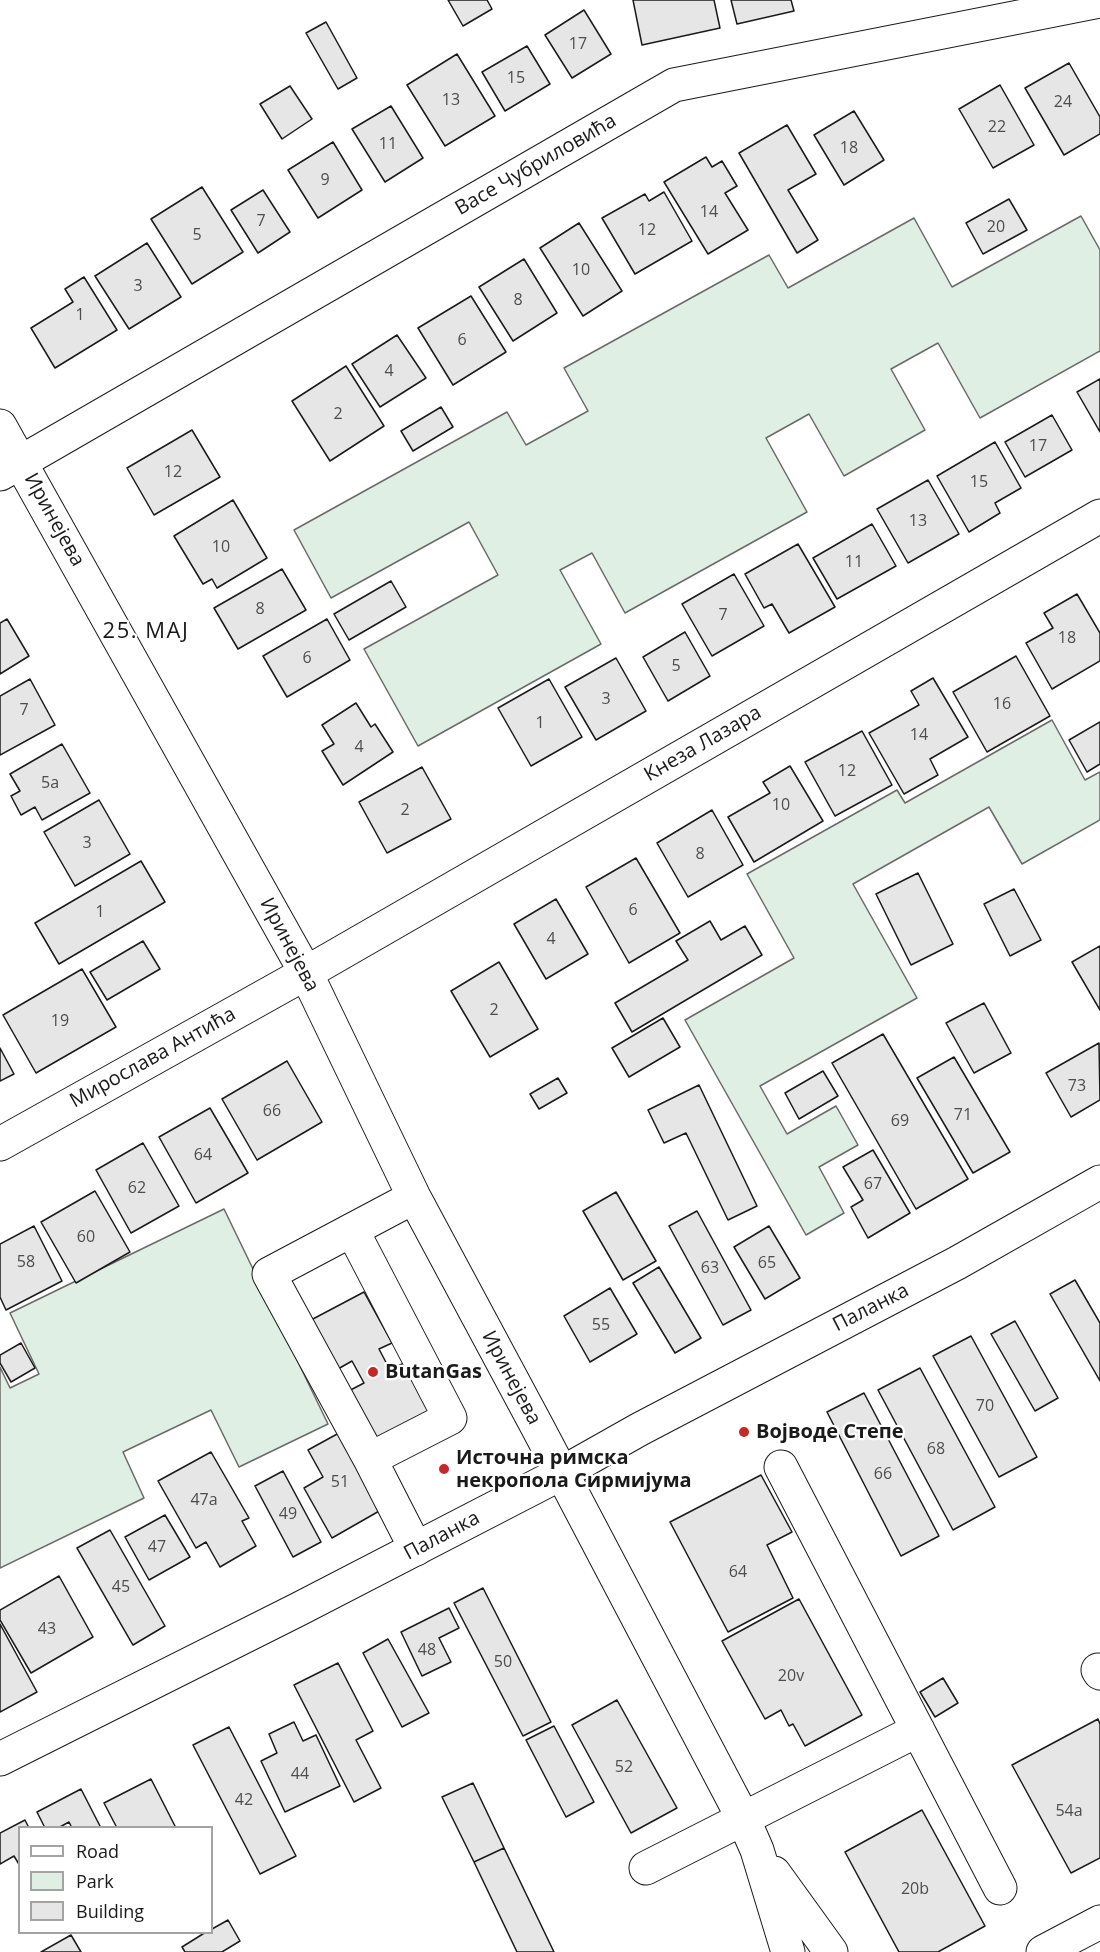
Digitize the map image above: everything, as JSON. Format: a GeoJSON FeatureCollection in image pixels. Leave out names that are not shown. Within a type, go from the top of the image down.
{"type":"FeatureCollection","features":[{"type":"Feature","properties":{"kind":"street","name":"Васе Чубриловића"},"geometry":{"type":"LineString","coordinates":[[11,468],[674,86],[1100,1]]}},
{"type":"Feature","properties":{"kind":"street","name":"Иринејева"},"geometry":{"type":"LineString","coordinates":[[0,426],[11,468],[306,973],[414,1197],[562,1473]]}},
{"type":"Feature","properties":{"kind":"street","name":"Кнеза Лазара"},"geometry":{"type":"LineString","coordinates":[[306,973],[1100,516]]}},
{"type":"Feature","properties":{"kind":"street","name":"Мирослава Антића"},"geometry":{"type":"LineString","coordinates":[[0,1144],[306,973]]}},
{"type":"Feature","properties":{"kind":"street","name":"Паланка"},"geometry":{"type":"LineString","coordinates":[[0,1759],[562,1473],[661,1418],[957,1263],[1100,1182]]}},
{"type":"Feature","properties":{"kind":"street"},"geometry":{"type":"LineString","coordinates":[[414,1197],[269,1274],[370,1459],[416,1549]]}},
{"type":"Feature","properties":{"kind":"street"},"geometry":{"type":"LineString","coordinates":[[352,1230],[450,1418],[370,1459]]}},
{"type":"Feature","properties":{"kind":"street"},"geometry":{"type":"LineString","coordinates":[[781,1467],[1000,1888]]}},
{"type":"Feature","properties":{"kind":"street"},"geometry":{"type":"LineString","coordinates":[[562,1473],[743,1818],[757,1850],[788,1952]]}},
{"type":"Feature","properties":{"kind":"street"},"geometry":{"type":"LineString","coordinates":[[646,1868],[918,1730]]}},
{"type":"Feature","properties":{"kind":"street"},"geometry":{"type":"LineString","coordinates":[[757,1850],[831,1952]]}},
{"type":"Feature","properties":{"kind":"street"},"geometry":{"type":"LineString","coordinates":[[1042,1950],[1100,1922]]}},
{"type":"Feature","properties":{"kind":"green space"},"geometry":{"type":"Polygon","coordinates":[[[1081,216],[1100,250],[1100,351],[980,418],[938,343],[891,369],[925,430],[844,476],[809,414],[766,438],[807,512],[625,613],[592,553],[560,570],[601,644],[418,746],[364,649],[498,575],[469,522],[331,598],[294,530],[507,412],[526,445],[588,411],[564,368],[769,255],[788,288],[914,218],[952,287],[1081,216]]]}},
{"type":"Feature","properties":{"kind":"green space"},"geometry":{"type":"Polygon","coordinates":[[[1052,720],[1085,780],[1100,772],[1100,820],[1022,864],[989,807],[853,884],[917,998],[760,1086],[787,1134],[836,1106],[858,1145],[819,1167],[844,1213],[806,1235],[685,1020],[794,958],[747,874],[897,790],[905,803],[1052,720]]]}},
{"type":"Feature","properties":{"kind":"green space"},"geometry":{"type":"Polygon","coordinates":[[[224,1209],[328,1424],[239,1467],[211,1410],[123,1452],[144,1498],[0,1568],[0,1367],[10,1388],[39,1374],[10,1313],[224,1209]]]}},
{"type":"Feature","properties":{"kind":"building"},"geometry":{"type":"Polygon","coordinates":[[[448,0],[487,0],[492,9],[463,26],[448,0]]]}},
{"type":"Feature","properties":{"kind":"building"},"geometry":{"type":"Polygon","coordinates":[[[633,0],[714,0],[720,28],[642,45],[633,0]]]}},
{"type":"Feature","properties":{"kind":"building"},"geometry":{"type":"Polygon","coordinates":[[[731,0],[791,0],[794,11],[737,24],[731,0]]]}},
{"type":"Feature","properties":{"kind":"building"},"geometry":{"type":"Polygon","coordinates":[[[584,10],[611,54],[572,78],[545,35],[584,10]]]}},
{"type":"Feature","properties":{"kind":"building"},"geometry":{"type":"Polygon","coordinates":[[[326,22],[357,78],[338,89],[306,33],[326,22]]]}},
{"type":"Feature","properties":{"kind":"building"},"geometry":{"type":"Polygon","coordinates":[[[527,46],[550,84],[505,111],[482,72],[527,46]]]}},
{"type":"Feature","properties":{"kind":"building"},"geometry":{"type":"Polygon","coordinates":[[[457,54],[495,116],[445,146],[407,85],[457,54]]]}},
{"type":"Feature","properties":{"kind":"building"},"geometry":{"type":"Polygon","coordinates":[[[1069,63],[1100,117],[1100,134],[1064,155],[1025,88],[1069,63]]]}},
{"type":"Feature","properties":{"kind":"building"},"geometry":{"type":"Polygon","coordinates":[[[1000,85],[1034,145],[993,168],[959,109],[1000,85]]]}},
{"type":"Feature","properties":{"kind":"building"},"geometry":{"type":"Polygon","coordinates":[[[290,86],[312,119],[282,139],[260,104],[290,86]]]}},
{"type":"Feature","properties":{"kind":"building"},"geometry":{"type":"Polygon","coordinates":[[[391,106],[423,158],[385,182],[352,129],[391,106]]]}},
{"type":"Feature","properties":{"kind":"building"},"geometry":{"type":"Polygon","coordinates":[[[854,111],[884,160],[844,185],[814,135],[854,111]]]}},
{"type":"Feature","properties":{"kind":"building"},"geometry":{"type":"Polygon","coordinates":[[[787,125],[816,174],[788,190],[818,240],[797,253],[739,153],[787,125]]]}},
{"type":"Feature","properties":{"kind":"building"},"geometry":{"type":"Polygon","coordinates":[[[333,142],[362,190],[318,218],[288,170],[333,142]]]}},
{"type":"Feature","properties":{"kind":"building"},"geometry":{"type":"Polygon","coordinates":[[[706,157],[712,167],[722,161],[737,186],[725,193],[748,230],[708,254],[664,182],[706,157]]]}},
{"type":"Feature","properties":{"kind":"building"},"geometry":{"type":"Polygon","coordinates":[[[202,187],[243,252],[192,284],[151,219],[202,187]]]}},
{"type":"Feature","properties":{"kind":"building"},"geometry":{"type":"Polygon","coordinates":[[[263,190],[290,232],[258,253],[231,210],[263,190]]]}},
{"type":"Feature","properties":{"kind":"building"},"geometry":{"type":"Polygon","coordinates":[[[664,192],[692,241],[635,274],[602,218],[645,194],[649,201],[664,192]]]}},
{"type":"Feature","properties":{"kind":"building"},"geometry":{"type":"Polygon","coordinates":[[[1009,199],[1027,230],[983,254],[966,223],[1009,199]]]}},
{"type":"Feature","properties":{"kind":"building"},"geometry":{"type":"Polygon","coordinates":[[[579,223],[622,291],[583,316],[540,248],[579,223]]]}},
{"type":"Feature","properties":{"kind":"building"},"geometry":{"type":"Polygon","coordinates":[[[147,243],[181,297],[129,329],[95,276],[147,243]]]}},
{"type":"Feature","properties":{"kind":"building"},"geometry":{"type":"Polygon","coordinates":[[[524,259],[557,313],[513,341],[479,287],[524,259]]]}},
{"type":"Feature","properties":{"kind":"building"},"geometry":{"type":"Polygon","coordinates":[[[84,277],[117,330],[55,368],[31,328],[73,302],[65,289],[84,277]]]}},
{"type":"Feature","properties":{"kind":"building"},"geometry":{"type":"Polygon","coordinates":[[[471,296],[506,352],[453,385],[418,328],[471,296]]]}},
{"type":"Feature","properties":{"kind":"building"},"geometry":{"type":"Polygon","coordinates":[[[397,335],[426,378],[380,407],[352,364],[397,335]]]}},
{"type":"Feature","properties":{"kind":"building"},"geometry":{"type":"Polygon","coordinates":[[[346,366],[384,426],[330,461],[292,401],[346,366]]]}},
{"type":"Feature","properties":{"kind":"building"},"geometry":{"type":"Polygon","coordinates":[[[1100,379],[1100,432],[1077,392],[1100,379]]]}},
{"type":"Feature","properties":{"kind":"building"},"geometry":{"type":"Polygon","coordinates":[[[441,407],[453,427],[413,451],[401,431],[441,407]]]}},
{"type":"Feature","properties":{"kind":"building"},"geometry":{"type":"Polygon","coordinates":[[[1052,415],[1072,450],[1025,477],[1005,442],[1052,415]]]}},
{"type":"Feature","properties":{"kind":"building"},"geometry":{"type":"Polygon","coordinates":[[[192,430],[220,477],[154,515],[127,468],[192,430]]]}},
{"type":"Feature","properties":{"kind":"building"},"geometry":{"type":"Polygon","coordinates":[[[995,442],[1021,488],[995,503],[1000,513],[969,532],[937,476],[995,442]]]}},
{"type":"Feature","properties":{"kind":"building"},"geometry":{"type":"Polygon","coordinates":[[[928,480],[959,534],[908,563],[877,509],[928,480]]]}},
{"type":"Feature","properties":{"kind":"building"},"geometry":{"type":"Polygon","coordinates":[[[233,500],[267,558],[217,588],[212,579],[203,584],[174,536],[233,500]]]}},
{"type":"Feature","properties":{"kind":"building"},"geometry":{"type":"Polygon","coordinates":[[[872,524],[896,566],[837,599],[813,558],[872,524]]]}},
{"type":"Feature","properties":{"kind":"building"},"geometry":{"type":"Polygon","coordinates":[[[798,544],[835,607],[789,633],[772,604],[764,608],[745,574],[798,544]]]}},
{"type":"Feature","properties":{"kind":"building"},"geometry":{"type":"Polygon","coordinates":[[[282,569],[306,610],[238,649],[214,608],[282,569]]]}},
{"type":"Feature","properties":{"kind":"building"},"geometry":{"type":"Polygon","coordinates":[[[734,574],[764,626],[712,656],[682,604],[734,574]]]}},
{"type":"Feature","properties":{"kind":"building"},"geometry":{"type":"Polygon","coordinates":[[[391,581],[406,607],[349,640],[334,614],[391,581]]]}},
{"type":"Feature","properties":{"kind":"building"},"geometry":{"type":"Polygon","coordinates":[[[1077,594],[1100,633],[1100,661],[1052,689],[1026,643],[1053,628],[1044,613],[1077,594]]]}},
{"type":"Feature","properties":{"kind":"building"},"geometry":{"type":"Polygon","coordinates":[[[7,619],[29,656],[0,674],[0,623],[7,619]]]}},
{"type":"Feature","properties":{"kind":"building"},"geometry":{"type":"Polygon","coordinates":[[[327,619],[350,660],[287,697],[263,656],[327,619]]]}},
{"type":"Feature","properties":{"kind":"building"},"geometry":{"type":"Polygon","coordinates":[[[685,632],[710,676],[668,701],[643,657],[685,632]]]}},
{"type":"Feature","properties":{"kind":"building"},"geometry":{"type":"Polygon","coordinates":[[[1016,656],[1050,716],[987,752],[953,692],[1016,656]]]}},
{"type":"Feature","properties":{"kind":"building"},"geometry":{"type":"Polygon","coordinates":[[[616,658],[646,711],[596,740],[565,687],[616,658]]]}},
{"type":"Feature","properties":{"kind":"building"},"geometry":{"type":"Polygon","coordinates":[[[933,678],[968,737],[930,759],[938,775],[904,794],[869,733],[919,705],[911,691],[933,678]]]}},
{"type":"Feature","properties":{"kind":"building"},"geometry":{"type":"Polygon","coordinates":[[[30,679],[55,725],[0,755],[0,696],[30,679]]]}},
{"type":"Feature","properties":{"kind":"building"},"geometry":{"type":"Polygon","coordinates":[[[549,679],[582,737],[531,766],[498,708],[549,679]]]}},
{"type":"Feature","properties":{"kind":"building"},"geometry":{"type":"Polygon","coordinates":[[[356,703],[371,727],[375,724],[393,752],[343,785],[322,751],[334,744],[322,725],[356,703]]]}},
{"type":"Feature","properties":{"kind":"building"},"geometry":{"type":"Polygon","coordinates":[[[1100,722],[1100,764],[1087,772],[1069,740],[1100,722]]]}},
{"type":"Feature","properties":{"kind":"building"},"geometry":{"type":"Polygon","coordinates":[[[862,731],[892,785],[835,816],[805,762],[862,731]]]}},
{"type":"Feature","properties":{"kind":"building"},"geometry":{"type":"Polygon","coordinates":[[[62,744],[90,793],[42,820],[35,807],[21,815],[11,796],[20,791],[10,774],[62,744]]]}},
{"type":"Feature","properties":{"kind":"building"},"geometry":{"type":"Polygon","coordinates":[[[790,766],[823,821],[754,862],[728,817],[770,793],[763,782],[790,766]]]}},
{"type":"Feature","properties":{"kind":"building"},"geometry":{"type":"Polygon","coordinates":[[[422,767],[451,819],[387,853],[359,802],[422,767]]]}},
{"type":"Feature","properties":{"kind":"building"},"geometry":{"type":"Polygon","coordinates":[[[99,800],[130,854],[75,886],[44,832],[99,800]]]}},
{"type":"Feature","properties":{"kind":"building"},"geometry":{"type":"Polygon","coordinates":[[[712,810],[743,865],[688,897],[657,843],[712,810]]]}},
{"type":"Feature","properties":{"kind":"building"},"geometry":{"type":"Polygon","coordinates":[[[636,858],[680,933],[629,963],[586,887],[636,858]]]}},
{"type":"Feature","properties":{"kind":"building"},"geometry":{"type":"Polygon","coordinates":[[[141,861],[165,902],[59,964],[35,923],[141,861]]]}},
{"type":"Feature","properties":{"kind":"building"},"geometry":{"type":"Polygon","coordinates":[[[918,873],[953,944],[911,965],[876,894],[918,873]]]}},
{"type":"Feature","properties":{"kind":"building"},"geometry":{"type":"Polygon","coordinates":[[[1014,889],[1041,940],[1010,956],[984,904],[1014,889]]]}},
{"type":"Feature","properties":{"kind":"building"},"geometry":{"type":"Polygon","coordinates":[[[556,899],[588,954],[546,979],[514,924],[556,899]]]}},
{"type":"Feature","properties":{"kind":"building"},"geometry":{"type":"Polygon","coordinates":[[[710,921],[721,940],[745,926],[762,955],[632,1032],[615,1003],[688,960],[676,941],[710,921]]]}},
{"type":"Feature","properties":{"kind":"building"},"geometry":{"type":"Polygon","coordinates":[[[143,941],[160,969],[107,1000],[90,972],[143,941]]]}},
{"type":"Feature","properties":{"kind":"building"},"geometry":{"type":"Polygon","coordinates":[[[1100,946],[1100,1010],[1072,962],[1100,946]]]}},
{"type":"Feature","properties":{"kind":"building"},"geometry":{"type":"Polygon","coordinates":[[[499,962],[538,1029],[490,1057],[451,991],[499,962]]]}},
{"type":"Feature","properties":{"kind":"building"},"geometry":{"type":"Polygon","coordinates":[[[82,969],[116,1027],[36,1073],[3,1015],[82,969]]]}},
{"type":"Feature","properties":{"kind":"building"},"geometry":{"type":"Polygon","coordinates":[[[984,1003],[1011,1053],[974,1073],[946,1023],[984,1003]]]}},
{"type":"Feature","properties":{"kind":"building"},"geometry":{"type":"Polygon","coordinates":[[[663,1018],[680,1047],[629,1077],[612,1048],[663,1018]]]}},
{"type":"Feature","properties":{"kind":"building"},"geometry":{"type":"Polygon","coordinates":[[[883,1034],[968,1179],[916,1209],[832,1063],[883,1034]]]}},
{"type":"Feature","properties":{"kind":"building"},"geometry":{"type":"Polygon","coordinates":[[[1099,1043],[1100,1100],[1071,1117],[1046,1073],[1099,1043]]]}},
{"type":"Feature","properties":{"kind":"building"},"geometry":{"type":"Polygon","coordinates":[[[0,1048],[14,1074],[0,1081],[0,1048]]]}},
{"type":"Feature","properties":{"kind":"building"},"geometry":{"type":"Polygon","coordinates":[[[954,1057],[1010,1152],[973,1173],[917,1078],[954,1057]]]}},
{"type":"Feature","properties":{"kind":"building"},"geometry":{"type":"Polygon","coordinates":[[[287,1061],[322,1122],[257,1160],[222,1099],[287,1061]]]}},
{"type":"Feature","properties":{"kind":"building"},"geometry":{"type":"Polygon","coordinates":[[[823,1071],[838,1096],[799,1119],[785,1093],[823,1071]]]}},
{"type":"Feature","properties":{"kind":"building"},"geometry":{"type":"Polygon","coordinates":[[[558,1078],[567,1093],[539,1109],[530,1094],[558,1078]]]}},
{"type":"Feature","properties":{"kind":"building"},"geometry":{"type":"Polygon","coordinates":[[[699,1085],[757,1206],[728,1220],[686,1133],[664,1143],[648,1110],[699,1085]]]}},
{"type":"Feature","properties":{"kind":"building"},"geometry":{"type":"Polygon","coordinates":[[[210,1108],[248,1173],[196,1203],[159,1137],[210,1108]]]}},
{"type":"Feature","properties":{"kind":"building"},"geometry":{"type":"Polygon","coordinates":[[[143,1143],[179,1206],[131,1233],[96,1170],[143,1143]]]}},
{"type":"Feature","properties":{"kind":"building"},"geometry":{"type":"Polygon","coordinates":[[[873,1150],[910,1213],[868,1238],[851,1207],[863,1200],[843,1167],[873,1150]]]}},
{"type":"Feature","properties":{"kind":"building"},"geometry":{"type":"Polygon","coordinates":[[[95,1191],[130,1252],[76,1283],[41,1222],[95,1191]]]}},
{"type":"Feature","properties":{"kind":"building"},"geometry":{"type":"Polygon","coordinates":[[[616,1192],[656,1261],[623,1280],[583,1211],[616,1192]]]}},
{"type":"Feature","properties":{"kind":"building"},"geometry":{"type":"Polygon","coordinates":[[[697,1211],[751,1310],[723,1325],[669,1226],[697,1211]]]}},
{"type":"Feature","properties":{"kind":"building"},"geometry":{"type":"Polygon","coordinates":[[[34,1226],[62,1281],[6,1310],[0,1297],[0,1244],[34,1226]]]}},
{"type":"Feature","properties":{"kind":"building"},"geometry":{"type":"Polygon","coordinates":[[[769,1226],[800,1278],[765,1299],[734,1247],[769,1226]]]}},
{"type":"Feature","properties":{"kind":"building"},"geometry":{"type":"Polygon","coordinates":[[[659,1267],[701,1338],[675,1353],[633,1283],[659,1267]]]}},
{"type":"Feature","properties":{"kind":"building"},"geometry":{"type":"Polygon","coordinates":[[[1075,1280],[1100,1323],[1100,1381],[1050,1294],[1075,1280]]]}},
{"type":"Feature","properties":{"kind":"building"},"geometry":{"type":"Polygon","coordinates":[[[610,1288],[637,1334],[590,1362],[564,1316],[610,1288]]]}},
{"type":"Feature","properties":{"kind":"building"},"geometry":{"type":"Polygon","coordinates":[[[364,1292],[392,1343],[379,1349],[390,1370],[410,1360],[437,1411],[370,1448],[341,1395],[364,1383],[352,1361],[338,1369],[311,1320],[364,1292]]]}},
{"type":"Feature","properties":{"kind":"building"},"geometry":{"type":"Polygon","coordinates":[[[1015,1321],[1058,1398],[1035,1411],[991,1334],[1015,1321]]]}},
{"type":"Feature","properties":{"kind":"building"},"geometry":{"type":"Polygon","coordinates":[[[971,1336],[1037,1457],[999,1477],[933,1356],[971,1336]]]}},
{"type":"Feature","properties":{"kind":"building"},"geometry":{"type":"Polygon","coordinates":[[[21,1343],[35,1368],[11,1382],[0,1363],[0,1355],[21,1343]]]}},
{"type":"Feature","properties":{"kind":"building"},"geometry":{"type":"Polygon","coordinates":[[[920,1368],[995,1507],[953,1530],[878,1390],[920,1368]]]}},
{"type":"Feature","properties":{"kind":"building"},"geometry":{"type":"Polygon","coordinates":[[[864,1393],[939,1536],[901,1556],[827,1412],[864,1393]]]}},
{"type":"Feature","properties":{"kind":"building"},"geometry":{"type":"Polygon","coordinates":[[[339,1433],[381,1510],[332,1538],[304,1488],[323,1477],[308,1450],[339,1433]]]}},
{"type":"Feature","properties":{"kind":"building"},"geometry":{"type":"Polygon","coordinates":[[[211,1452],[249,1518],[242,1521],[256,1546],[220,1567],[206,1542],[196,1548],[158,1481],[211,1452]]]}},
{"type":"Feature","properties":{"kind":"building"},"geometry":{"type":"Polygon","coordinates":[[[283,1471],[321,1542],[293,1557],[255,1486],[283,1471]]]}},
{"type":"Feature","properties":{"kind":"building"},"geometry":{"type":"Polygon","coordinates":[[[761,1475],[792,1532],[767,1545],[793,1598],[728,1632],[670,1522],[761,1475]]]}},
{"type":"Feature","properties":{"kind":"building"},"geometry":{"type":"Polygon","coordinates":[[[165,1515],[190,1557],[149,1580],[125,1537],[165,1515]]]}},
{"type":"Feature","properties":{"kind":"building"},"geometry":{"type":"Polygon","coordinates":[[[110,1530],[165,1626],[133,1645],[77,1548],[110,1530]]]}},
{"type":"Feature","properties":{"kind":"building"},"geometry":{"type":"Polygon","coordinates":[[[59,1576],[93,1637],[31,1673],[0,1620],[0,1610],[59,1576]]]}},
{"type":"Feature","properties":{"kind":"building"},"geometry":{"type":"Polygon","coordinates":[[[483,1588],[551,1722],[523,1736],[454,1603],[483,1588]]]}},
{"type":"Feature","properties":{"kind":"building"},"geometry":{"type":"Polygon","coordinates":[[[799,1599],[862,1715],[805,1746],[793,1724],[789,1726],[781,1710],[765,1719],[722,1641],[799,1599]]]}},
{"type":"Feature","properties":{"kind":"building"},"geometry":{"type":"Polygon","coordinates":[[[449,1608],[459,1628],[439,1638],[451,1662],[422,1676],[401,1632],[449,1608]]]}},
{"type":"Feature","properties":{"kind":"building"},"geometry":{"type":"Polygon","coordinates":[[[0,1624],[37,1692],[0,1712],[0,1624]]]}},
{"type":"Feature","properties":{"kind":"building"},"geometry":{"type":"Polygon","coordinates":[[[388,1639],[429,1713],[402,1727],[363,1653],[388,1639]]]}},
{"type":"Feature","properties":{"kind":"building"},"geometry":{"type":"Polygon","coordinates":[[[338,1663],[373,1731],[356,1740],[381,1788],[354,1802],[294,1685],[338,1663]]]}},
{"type":"Feature","properties":{"kind":"building"},"geometry":{"type":"Polygon","coordinates":[[[943,1678],[958,1703],[935,1717],[920,1692],[943,1678]]]}},
{"type":"Feature","properties":{"kind":"building"},"geometry":{"type":"Polygon","coordinates":[[[617,1700],[677,1808],[631,1833],[572,1725],[617,1700]]]}},
{"type":"Feature","properties":{"kind":"building"},"geometry":{"type":"Polygon","coordinates":[[[1098,1719],[1100,1724],[1100,1858],[1071,1873],[1012,1765],[1098,1719]]]}},
{"type":"Feature","properties":{"kind":"building"},"geometry":{"type":"Polygon","coordinates":[[[294,1722],[303,1741],[316,1735],[340,1786],[285,1812],[261,1761],[277,1753],[269,1734],[294,1722]]]}},
{"type":"Feature","properties":{"kind":"building"},"geometry":{"type":"Polygon","coordinates":[[[554,1726],[594,1802],[566,1817],[526,1740],[554,1726]]]}},
{"type":"Feature","properties":{"kind":"building"},"geometry":{"type":"Polygon","coordinates":[[[229,1727],[296,1856],[260,1874],[193,1745],[229,1727]]]}},
{"type":"Feature","properties":{"kind":"building"},"geometry":{"type":"Polygon","coordinates":[[[151,1779],[175,1826],[116,1826],[104,1803],[151,1779]]]}},
{"type":"Feature","properties":{"kind":"building"},"geometry":{"type":"Polygon","coordinates":[[[473,1783],[504,1848],[474,1862],[442,1797],[473,1783]]]}},
{"type":"Feature","properties":{"kind":"building"},"geometry":{"type":"Polygon","coordinates":[[[81,1789],[100,1826],[71,1826],[69,1822],[62,1826],[44,1826],[37,1812],[81,1789]]]}},
{"type":"Feature","properties":{"kind":"building"},"geometry":{"type":"Polygon","coordinates":[[[922,1810],[985,1926],[938,1952],[899,1952],[845,1852],[922,1810]]]}},
{"type":"Feature","properties":{"kind":"building"},"geometry":{"type":"Polygon","coordinates":[[[25,1820],[28,1826],[18,1826],[18,1863],[14,1856],[0,1864],[0,1833],[25,1820]]]}},
{"type":"Feature","properties":{"kind":"building"},"geometry":{"type":"Polygon","coordinates":[[[504,1848],[554,1952],[517,1952],[474,1862],[504,1848]]]}},
{"type":"Feature","properties":{"kind":"building"},"geometry":{"type":"Polygon","coordinates":[[[228,1920],[240,1941],[222,1952],[185,1952],[182,1947],[203,1934],[213,1934],[213,1928],[228,1920]]]}},
{"type":"Feature","properties":{"kind":"building"},"geometry":{"type":"Polygon","coordinates":[[[71,1935],[81,1952],[41,1952],[71,1935]]]}},
{"type":"Feature","properties":{"kind":"place","name":"ButanGas"},"geometry":{"type":"Point","coordinates":[373,1372]}},
{"type":"Feature","properties":{"kind":"place","name":"Војводе Степе"},"geometry":{"type":"Point","coordinates":[744,1432]}},
{"type":"Feature","properties":{"kind":"place","name":"Источна римска некропола Сирмијума"},"geometry":{"type":"Point","coordinates":[444,1469]}},
{"type":"Feature","properties":{"kind":"district","name":"25. МАЈ"},"geometry":{"type":"Point","coordinates":[146,632]}}]}
